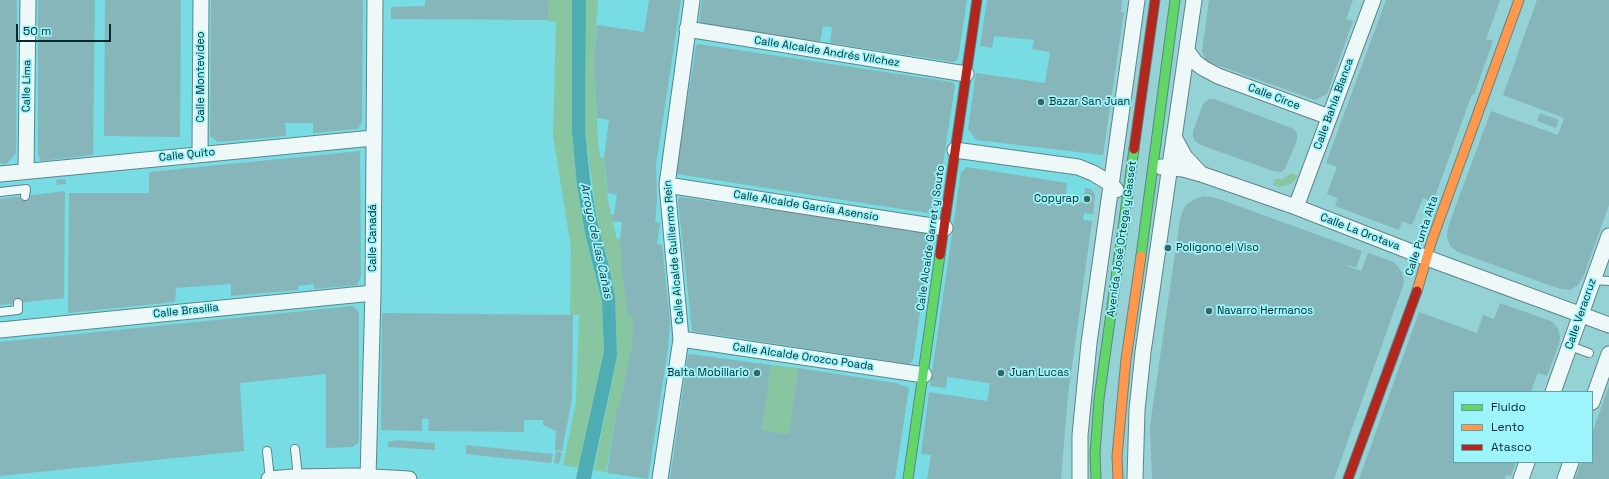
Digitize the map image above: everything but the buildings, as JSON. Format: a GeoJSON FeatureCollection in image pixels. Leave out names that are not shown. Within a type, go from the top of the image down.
{"type":"FeatureCollection","features":[{"type":"Feature","properties":{"kind":"street","name":"Calle Lima"},"geometry":{"type":"LineString","coordinates":[[26,183],[28,0]]}},
{"type":"Feature","properties":{"kind":"street","name":"Calle Montevideo"},"geometry":{"type":"LineString","coordinates":[[200,154],[201,0]]}},
{"type":"Feature","properties":{"kind":"street","name":"Calle Canadá"},"geometry":{"type":"LineString","coordinates":[[368,477],[373,293],[375,0]]}},
{"type":"Feature","properties":{"kind":"street","name":"Calle Alcalde Guillermo Rein"},"geometry":{"type":"LineString","coordinates":[[660,479],[681,339],[667,184],[692,0]]}},
{"type":"Feature","properties":{"kind":"street","name":"Calle Alcalde Garret y Souto"},"geometry":{"type":"LineString","coordinates":[[908,479],[977,0]]}},
{"type":"Feature","properties":{"kind":"street","name":"Avenida José Ortega y Gasset"},"geometry":{"type":"LineString","coordinates":[[1080,479],[1080,435],[1089,343],[1137,0]]}},
{"type":"Feature","properties":{"kind":"street","name":"Avenida José Ortega y Gasset"},"geometry":{"type":"LineString","coordinates":[[1096,479],[1094,454],[1098,399],[1136,143],[1155,0]]}},
{"type":"Feature","properties":{"kind":"street","name":"Avenida José Ortega y Gasset"},"geometry":{"type":"LineString","coordinates":[[1118,479],[1117,456],[1126,360],[1154,166],[1175,0]]}},
{"type":"Feature","properties":{"kind":"street"},"geometry":{"type":"LineString","coordinates":[[1135,479],[1137,410],[1143,352],[1194,0]]}},
{"type":"Feature","properties":{"kind":"street","name":"Calle Bahía Blanca"},"geometry":{"type":"LineString","coordinates":[[1296,207],[1373,0]]}},
{"type":"Feature","properties":{"kind":"street","name":"Calle Punta Alta"},"geometry":{"type":"LineString","coordinates":[[1348,479],[1422,274],[1432,240],[1519,0]]}},
{"type":"Feature","properties":{"kind":"street","name":"Calle Alcalde Andrés Vílchez"},"geometry":{"type":"LineString","coordinates":[[687,29],[966,74]]}},
{"type":"Feature","properties":{"kind":"street","name":"Calle Circe"},"geometry":{"type":"LineString","coordinates":[[1187,51],[1195,62],[1218,76],[1329,117]]}},
{"type":"Feature","properties":{"kind":"street","name":"Calle Circe"},"geometry":{"type":"LineString","coordinates":[[1182,84],[1190,77],[1201,74],[1218,76]]}},
{"type":"Feature","properties":{"kind":"street"},"geometry":{"type":"LineString","coordinates":[[1129,188],[1154,166],[1139,117]]}},
{"type":"Feature","properties":{"kind":"street","name":"Calle La Orotava"},"geometry":{"type":"LineString","coordinates":[[1174,137],[1185,157],[1201,174]]}},
{"type":"Feature","properties":{"kind":"street","name":"Calle Quito"},"geometry":{"type":"LineString","coordinates":[[0,174],[26,183],[200,154],[373,138]]}},
{"type":"Feature","properties":{"kind":"street"},"geometry":{"type":"LineString","coordinates":[[1078,167],[1102,164],[1114,160],[1124,154],[1136,143]]}},
{"type":"Feature","properties":{"kind":"street"},"geometry":{"type":"LineString","coordinates":[[955,150],[1078,167],[1093,173],[1111,184],[1127,202]]}},
{"type":"Feature","properties":{"kind":"street","name":"Calle La Orotava"},"geometry":{"type":"LineString","coordinates":[[1154,166],[1183,169],[1201,174],[1296,207],[1427,258],[1609,325]]}},
{"type":"Feature","properties":{"kind":"street","name":"Calle Alcalde García Asensio"},"geometry":{"type":"LineString","coordinates":[[667,184],[944,228]]}},
{"type":"Feature","properties":{"kind":"street","name":"Calle Veracruz"},"geometry":{"type":"LineString","coordinates":[[1553,391],[1609,236]]}},
{"type":"Feature","properties":{"kind":"street","name":"Calle Brasilia"},"geometry":{"type":"LineString","coordinates":[[0,330],[373,293]]}},
{"type":"Feature","properties":{"kind":"street","name":"Calle Alcalde Orozco Poada"},"geometry":{"type":"LineString","coordinates":[[681,339],[924,375]]}},
{"type":"Feature","properties":{"kind":"street"},"geometry":{"type":"LineString","coordinates":[[1593,399],[1609,354]]}},
{"type":"Feature","properties":{"kind":"street"},"geometry":{"type":"LineString","coordinates":[[1521,479],[1527,463]]}},
{"type":"Feature","properties":{"kind":"street"},"geometry":{"type":"LineString","coordinates":[[1565,479],[1571,463]]}},
{"type":"Feature","properties":{"kind":"street"},"geometry":{"type":"LineString","coordinates":[[269,479],[295,477],[368,477],[409,479]]}},
{"type":"Feature","properties":{"kind":"lane"},"geometry":{"type":"LineString","coordinates":[[0,192],[26,183]]}},
{"type":"Feature","properties":{"kind":"lane"},"geometry":{"type":"LineString","coordinates":[[1593,280],[1609,281]]}},
{"type":"Feature","properties":{"kind":"lane"},"geometry":{"type":"LineString","coordinates":[[0,312],[18,310],[18,303]]}},
{"type":"Feature","properties":{"kind":"lane"},"geometry":{"type":"LineString","coordinates":[[1570,346],[1589,353]]}},
{"type":"Feature","properties":{"kind":"lane"},"geometry":{"type":"LineString","coordinates":[[295,449],[295,477]]}},
{"type":"Feature","properties":{"kind":"lane"},"geometry":{"type":"LineString","coordinates":[[267,451],[269,479]]}},
{"type":"Feature","properties":{"kind":"shaded area"},"geometry":{"type":"Polygon","coordinates":[[[0,0],[1122,0],[1121,12],[1124,12],[1103,155],[1095,195],[1068,395],[1061,479],[0,479],[0,0]]]}},
{"type":"Feature","properties":{"kind":"green space"},"geometry":{"type":"Polygon","coordinates":[[[549,0],[572,0],[572,132],[577,185],[585,233],[602,301],[604,351],[579,468],[563,465],[576,402],[579,315],[570,315],[571,248],[553,135],[556,22],[548,21],[549,0]]]}},
{"type":"Feature","properties":{"kind":"green space"},"geometry":{"type":"Polygon","coordinates":[[[586,0],[598,0],[594,63],[598,143],[600,157],[604,158],[608,200],[612,221],[617,239],[621,239],[622,273],[628,316],[633,317],[632,344],[619,408],[617,409],[606,472],[594,470],[617,356],[615,297],[598,226],[585,131],[586,0]]]}},
{"type":"Feature","properties":{"kind":"green space"},"geometry":{"type":"Polygon","coordinates":[[[1292,173],[1298,176],[1291,184],[1279,187],[1273,185],[1275,179],[1283,179],[1292,173]]]}},
{"type":"Feature","properties":{"kind":"green space"},"geometry":{"type":"Polygon","coordinates":[[[771,365],[798,368],[789,434],[762,430],[771,365]]]}},
{"type":"Feature","properties":{"kind":"water","name":"Arroyo de Las Cañas"},"geometry":{"type":"Polygon","coordinates":[[[572,0],[586,0],[585,131],[590,179],[598,226],[615,297],[617,356],[591,479],[576,479],[604,351],[602,301],[585,233],[577,185],[572,132],[572,0]]]}},
{"type":"Feature","properties":{"kind":"traffic: fast"},"geometry":{"type":"LineString","coordinates":[[1141,256],[1175,0]]}},
{"type":"Feature","properties":{"kind":"traffic: fast"},"geometry":{"type":"LineString","coordinates":[[1096,479],[1095,454],[1099,399],[1134,149]]}},
{"type":"Feature","properties":{"kind":"traffic: fast"},"geometry":{"type":"LineString","coordinates":[[908,479],[940,255]]}},
{"type":"Feature","properties":{"kind":"traffic: slow"},"geometry":{"type":"LineString","coordinates":[[1417,291],[1432,240],[1519,0]]}},
{"type":"Feature","properties":{"kind":"traffic: slow"},"geometry":{"type":"LineString","coordinates":[[1118,479],[1117,456],[1126,359],[1141,256]]}},
{"type":"Feature","properties":{"kind":"traffic: jam"},"geometry":{"type":"LineString","coordinates":[[940,255],[977,0]]}},
{"type":"Feature","properties":{"kind":"traffic: jam"},"geometry":{"type":"LineString","coordinates":[[1134,149],[1155,0]]}},
{"type":"Feature","properties":{"kind":"traffic: jam"},"geometry":{"type":"LineString","coordinates":[[1348,479],[1417,291]]}},
{"type":"Feature","properties":{"kind":"place","name":"Bazar San Juan"},"geometry":{"type":"Point","coordinates":[1041,102]}},
{"type":"Feature","properties":{"kind":"place","name":"Copyrap"},"geometry":{"type":"Point","coordinates":[1087,199]}},
{"type":"Feature","properties":{"kind":"place","name":"Polígono el Viso"},"geometry":{"type":"Point","coordinates":[1168,248]}},
{"type":"Feature","properties":{"kind":"place","name":"Navarro Hermanos"},"geometry":{"type":"Point","coordinates":[1209,311]}},
{"type":"Feature","properties":{"kind":"place","name":"Balta Mobiliario"},"geometry":{"type":"Point","coordinates":[757,373]}},
{"type":"Feature","properties":{"kind":"place","name":"Juan Lucas"},"geometry":{"type":"Point","coordinates":[1001,373]}}]}
